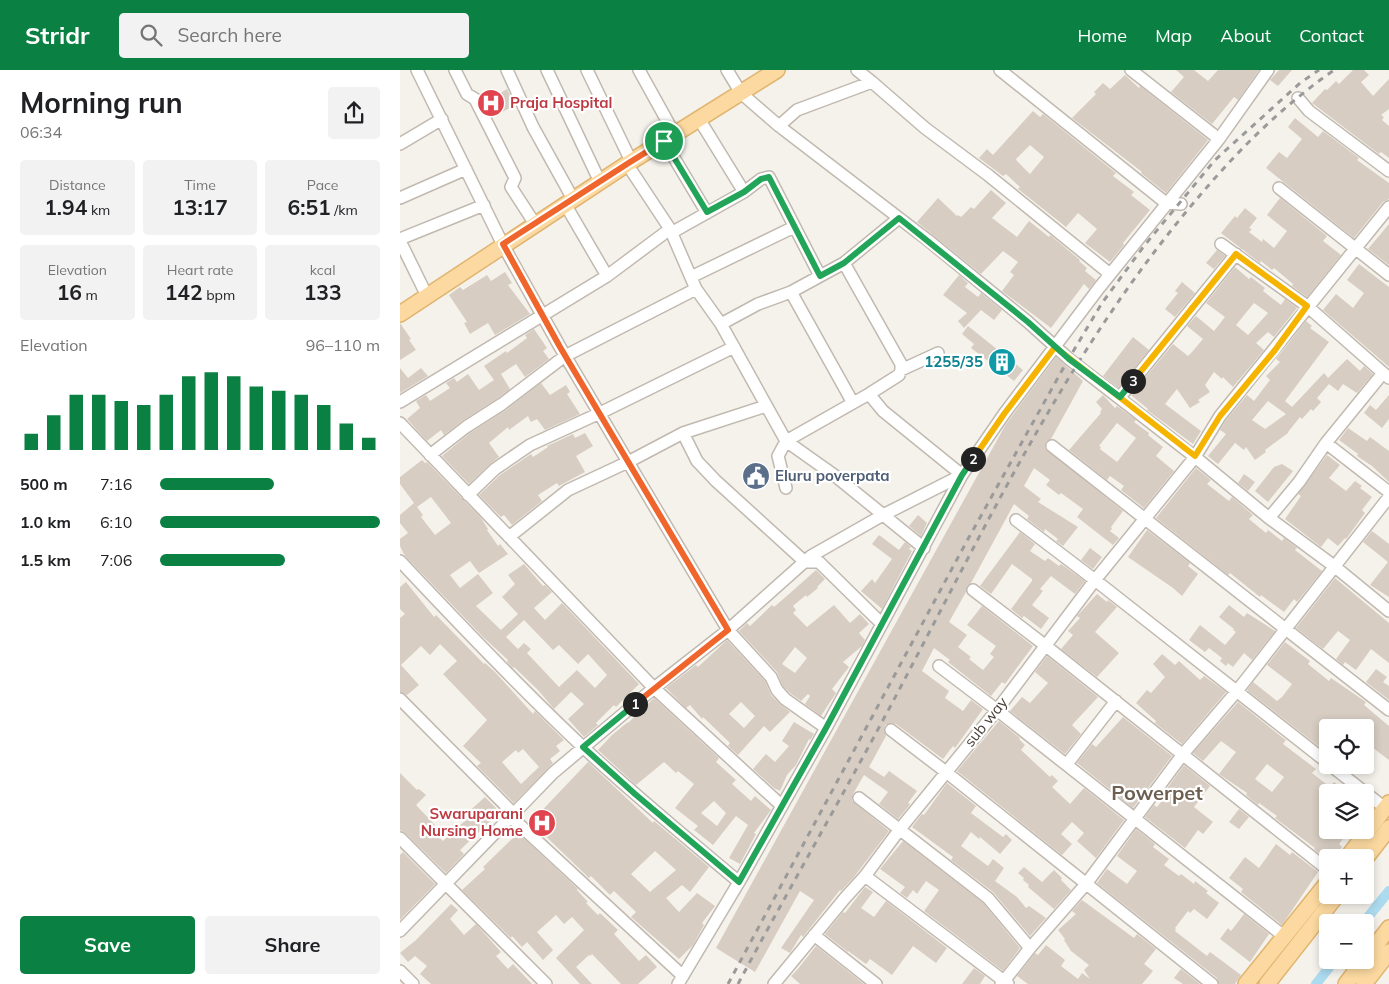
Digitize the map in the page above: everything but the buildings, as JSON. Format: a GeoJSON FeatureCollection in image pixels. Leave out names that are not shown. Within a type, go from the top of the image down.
{"type":"FeatureCollection","features":[{"type":"Feature","properties":{"kind":"main road"},"geometry":{"type":"LineString","coordinates":[[400,314],[629,162],[777,70]]}},
{"type":"Feature","properties":{"kind":"main road"},"geometry":{"type":"LineString","coordinates":[[1354,849],[1387,806]]}},
{"type":"Feature","properties":{"kind":"main road"},"geometry":{"type":"LineString","coordinates":[[1373,849],[1389,828]]}},
{"type":"Feature","properties":{"kind":"main road"},"geometry":{"type":"LineString","coordinates":[[1246,984],[1319,893]]}},
{"type":"Feature","properties":{"kind":"main road"},"geometry":{"type":"LineString","coordinates":[[1267,984],[1330,904]]}},
{"type":"Feature","properties":{"kind":"main road"},"geometry":{"type":"LineString","coordinates":[[1374,948],[1389,928]]}},
{"type":"Feature","properties":{"kind":"main road"},"geometry":{"type":"LineString","coordinates":[[1364,984],[1389,952]]}},
{"type":"Feature","properties":{"kind":"main road"},"geometry":{"type":"LineString","coordinates":[[1346,984],[1358,969]]}},
{"type":"Feature","properties":{"kind":"street"},"geometry":{"type":"LineString","coordinates":[[417,70],[503,244],[542,315],[728,630],[771,677],[777,690],[785,699],[826,728]]}},
{"type":"Feature","properties":{"kind":"street"},"geometry":{"type":"LineString","coordinates":[[455,70],[467,94],[475,99],[515,178],[511,188],[535,224]]}},
{"type":"Feature","properties":{"kind":"street"},"geometry":{"type":"LineString","coordinates":[[508,70],[533,127],[607,276]]}},
{"type":"Feature","properties":{"kind":"street"},"geometry":{"type":"LineString","coordinates":[[547,70],[600,182]]}},
{"type":"Feature","properties":{"kind":"street"},"geometry":{"type":"LineString","coordinates":[[587,70],[629,162],[671,231],[696,289],[721,324],[786,441],[834,475],[924,548]]}},
{"type":"Feature","properties":{"kind":"street"},"geometry":{"type":"LineString","coordinates":[[639,70],[707,212]]}},
{"type":"Feature","properties":{"kind":"street"},"geometry":{"type":"LineString","coordinates":[[728,70],[741,93],[780,126],[899,218],[1028,322],[1055,347],[1389,611]]}},
{"type":"Feature","properties":{"kind":"street"},"geometry":{"type":"LineString","coordinates":[[857,70],[925,128],[988,175],[1110,274]]}},
{"type":"Feature","properties":{"kind":"street"},"geometry":{"type":"LineString","coordinates":[[1000,70],[1166,202],[1181,204]]}},
{"type":"Feature","properties":{"kind":"street"},"geometry":{"type":"LineString","coordinates":[[1131,70],[1219,139]]}},
{"type":"Feature","properties":{"kind":"street"},"geometry":{"type":"LineString","coordinates":[[400,699],[511,815],[680,980],[739,882],[826,728],[962,475],[1004,414],[1110,274],[1166,202],[1219,139],[1266,70]]}},
{"type":"Feature","properties":{"kind":"street"},"geometry":{"type":"LineString","coordinates":[[780,126],[797,110],[872,82]]}},
{"type":"Feature","properties":{"kind":"street"},"geometry":{"type":"LineString","coordinates":[[1298,98],[1309,111],[1389,171]]}},
{"type":"Feature","properties":{"kind":"street"},"geometry":{"type":"LineString","coordinates":[[699,119],[744,192]]}},
{"type":"Feature","properties":{"kind":"street"},"geometry":{"type":"LineString","coordinates":[[400,144],[442,120]]}},
{"type":"Feature","properties":{"kind":"street"},"geometry":{"type":"LineString","coordinates":[[400,198],[466,169]]}},
{"type":"Feature","properties":{"kind":"street"},"geometry":{"type":"LineString","coordinates":[[400,402],[607,276],[671,231],[744,192],[761,179],[769,177],[820,276]]}},
{"type":"Feature","properties":{"kind":"street"},"geometry":{"type":"LineString","coordinates":[[1279,188],[1389,275]]}},
{"type":"Feature","properties":{"kind":"street"},"geometry":{"type":"LineString","coordinates":[[427,296],[400,240],[484,205]]}},
{"type":"Feature","properties":{"kind":"street","name":"sub way"},"geometry":{"type":"LineString","coordinates":[[774,984],[865,876],[900,829],[997,710],[1096,580],[1195,456],[1220,416],[1275,350],[1307,306],[1389,207]]}},
{"type":"Feature","properties":{"kind":"street"},"geometry":{"type":"LineString","coordinates":[[721,324],[758,304],[791,292],[844,263],[899,218]]}},
{"type":"Feature","properties":{"kind":"street"},"geometry":{"type":"LineString","coordinates":[[691,277],[794,227]]}},
{"type":"Feature","properties":{"kind":"street"},"geometry":{"type":"LineString","coordinates":[[1221,244],[1307,306],[1386,375],[1326,443],[1299,482],[1269,518]]}},
{"type":"Feature","properties":{"kind":"street"},"geometry":{"type":"LineString","coordinates":[[1120,397],[1236,254]]}},
{"type":"Feature","properties":{"kind":"street"},"geometry":{"type":"LineString","coordinates":[[844,263],[901,364],[901,370]]}},
{"type":"Feature","properties":{"kind":"street"},"geometry":{"type":"LineString","coordinates":[[430,455],[565,356],[696,289]]}},
{"type":"Feature","properties":{"kind":"street"},"geometry":{"type":"LineString","coordinates":[[791,292],[853,403]]}},
{"type":"Feature","properties":{"kind":"street"},"geometry":{"type":"LineString","coordinates":[[468,495],[496,468],[530,445],[734,348]]}},
{"type":"Feature","properties":{"kind":"street"},"geometry":{"type":"LineString","coordinates":[[786,488],[778,456],[786,441],[869,394],[899,374],[901,370],[938,353]]}},
{"type":"Feature","properties":{"kind":"street"},"geometry":{"type":"LineString","coordinates":[[869,394],[883,411],[962,475]]}},
{"type":"Feature","properties":{"kind":"street"},"geometry":{"type":"LineString","coordinates":[[509,537],[568,490],[628,462],[683,433],[766,406]]}},
{"type":"Feature","properties":{"kind":"street"},"geometry":{"type":"LineString","coordinates":[[400,423],[654,688],[782,806]]}},
{"type":"Feature","properties":{"kind":"street"},"geometry":{"type":"LineString","coordinates":[[683,433],[697,461],[716,481],[804,562],[819,562],[882,624]]}},
{"type":"Feature","properties":{"kind":"street"},"geometry":{"type":"LineString","coordinates":[[1326,443],[1389,492]]}},
{"type":"Feature","properties":{"kind":"street"},"geometry":{"type":"LineString","coordinates":[[1052,446],[1389,710]]}},
{"type":"Feature","properties":{"kind":"street"},"geometry":{"type":"LineString","coordinates":[[400,931],[553,773],[654,688],[728,630],[811,556],[883,515],[962,475]]}},
{"type":"Feature","properties":{"kind":"street"},"geometry":{"type":"LineString","coordinates":[[865,876],[1004,983],[1030,948],[1086,884],[1182,754],[1236,691],[1389,497]]}},
{"type":"Feature","properties":{"kind":"street"},"geometry":{"type":"LineString","coordinates":[[1016,520],[1096,580],[1319,756]]}},
{"type":"Feature","properties":{"kind":"street"},"geometry":{"type":"LineString","coordinates":[[400,561],[504,670],[583,747],[635,794],[739,882]]}},
{"type":"Feature","properties":{"kind":"street"},"geometry":{"type":"LineString","coordinates":[[973,590],[1319,863]]}},
{"type":"Feature","properties":{"kind":"street"},"geometry":{"type":"LineString","coordinates":[[939,666],[1067,764],[1284,937]]}},
{"type":"Feature","properties":{"kind":"street"},"geometry":{"type":"LineString","coordinates":[[1067,764],[1116,701]]}},
{"type":"Feature","properties":{"kind":"street"},"geometry":{"type":"LineString","coordinates":[[891,730],[1212,984]]}},
{"type":"Feature","properties":{"kind":"street"},"geometry":{"type":"LineString","coordinates":[[1343,774],[1387,806]]}},
{"type":"Feature","properties":{"kind":"street"},"geometry":{"type":"LineString","coordinates":[[859,798],[988,898],[1030,948]]}},
{"type":"Feature","properties":{"kind":"street"},"geometry":{"type":"LineString","coordinates":[[400,838],[546,984]]}},
{"type":"Feature","properties":{"kind":"street"},"geometry":{"type":"LineString","coordinates":[[814,935],[876,984]]}},
{"type":"Feature","properties":{"kind":"street"},"geometry":{"type":"LineString","coordinates":[[400,971],[413,984]]}},
{"type":"Feature","properties":{"kind":"waterway"},"geometry":{"type":"LineString","coordinates":[[1370,914],[1389,891]]}},
{"type":"Feature","properties":{"kind":"waterway"},"geometry":{"type":"LineString","coordinates":[[1316,984],[1328,969]]}},
{"type":"Feature","properties":{"kind":"railway"},"geometry":{"type":"LineString","coordinates":[[728,984],[968,539],[1065,365],[1102,303],[1144,246],[1215,160],[1300,83],[1319,70]]}},
{"type":"Feature","properties":{"kind":"railway"},"geometry":{"type":"LineString","coordinates":[[738,984],[889,709],[1000,498],[1063,387],[1098,332],[1134,279],[1209,184],[1247,143],[1289,105],[1334,70]]}},
{"type":"Feature","properties":{"kind":"place","name":"Praja Hospital"},"geometry":{"type":"Point","coordinates":[491,103]}},
{"type":"Feature","properties":{"kind":"place","name":"1255/35"},"geometry":{"type":"Point","coordinates":[1002,362]}},
{"type":"Feature","properties":{"kind":"place","name":"Eluru poverpata"},"geometry":{"type":"Point","coordinates":[756,476]}},
{"type":"Feature","properties":{"kind":"place","name":"Swaruparani Nursing Home"},"geometry":{"type":"Point","coordinates":[542,823]}},
{"type":"Feature","properties":{"kind":"district","name":"Powerpet"},"geometry":{"type":"Point","coordinates":[1157,793]}},
{"type":"Feature","properties":{"kind":"route"},"geometry":{"type":"LineString","coordinates":[[664,141],[503,244],[560,347],[728,630],[583,747],[635,794],[739,882],[826,728],[962,475],[1004,414],[1055,347],[1120,397],[1147,420],[1195,456],[1220,416],[1275,350],[1307,306],[1236,254],[1120,397],[1069,359],[1055,347],[1028,322],[899,218],[844,263],[820,276],[769,177],[761,179],[744,192],[707,212],[664,141]]}}]}
